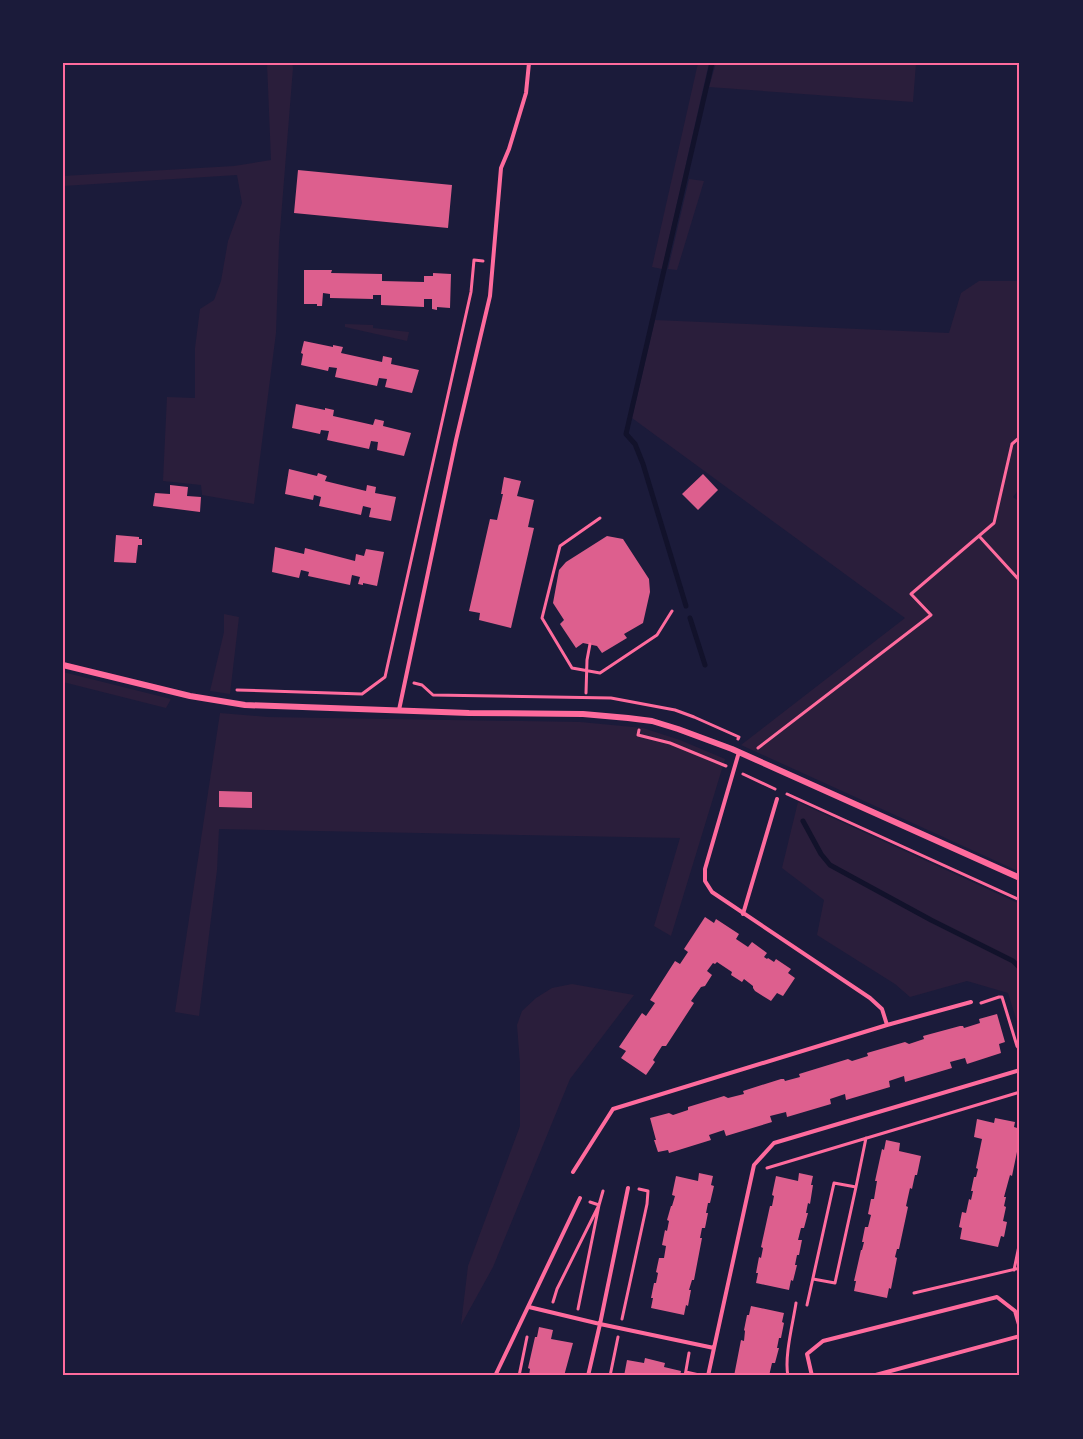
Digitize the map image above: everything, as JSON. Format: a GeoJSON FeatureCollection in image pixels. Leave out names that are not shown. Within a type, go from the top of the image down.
{"type":"FeatureCollection","features":[{"type":"Feature","properties":{"kind":"street"},"geometry":{"type":"LineString","coordinates":[[63,665],[190,696],[244,705],[469,713],[583,714],[652,721],[697,735],[739,752],[1020,878]]}},
{"type":"Feature","properties":{"kind":"lane"},"geometry":{"type":"LineString","coordinates":[[399,711],[456,440],[490,296],[501,168],[526,93],[529,63]]}},
{"type":"Feature","properties":{"kind":"lane"},"geometry":{"type":"LineString","coordinates":[[739,752],[705,868],[705,881],[712,892],[743,914],[870,998],[882,1009],[888,1025]]}},
{"type":"Feature","properties":{"kind":"lane"},"geometry":{"type":"LineString","coordinates":[[743,914],[777,798]]}},
{"type":"Feature","properties":{"kind":"lane"},"geometry":{"type":"LineString","coordinates":[[573,1172],[613,1109],[971,1002]]}},
{"type":"Feature","properties":{"kind":"lane"},"geometry":{"type":"LineString","coordinates":[[708,1376],[754,1165],[774,1143],[1020,1070]]}},
{"type":"Feature","properties":{"kind":"lane"},"geometry":{"type":"LineString","coordinates":[[588,1376],[628,1188]]}},
{"type":"Feature","properties":{"kind":"lane"},"geometry":{"type":"LineString","coordinates":[[495,1376],[580,1198]]}},
{"type":"Feature","properties":{"kind":"lane"},"geometry":{"type":"LineString","coordinates":[[812,1376],[807,1354],[823,1341],[997,1297],[1015,1311],[1020,1328]]}},
{"type":"Feature","properties":{"kind":"lane"},"geometry":{"type":"LineString","coordinates":[[529,1307],[714,1348]]}},
{"type":"Feature","properties":{"kind":"lane"},"geometry":{"type":"LineString","coordinates":[[872,1376],[1020,1336]]}},
{"type":"Feature","properties":{"kind":"path"},"geometry":{"type":"LineString","coordinates":[[237,690],[362,694],[385,677],[471,292],[474,260],[492,262]]}},
{"type":"Feature","properties":{"kind":"path"},"geometry":{"type":"LineString","coordinates":[[747,756],[931,615],[911,594],[994,523],[1012,444],[1020,437]]}},
{"type":"Feature","properties":{"kind":"path"},"geometry":{"type":"LineString","coordinates":[[600,518],[560,546],[542,618],[572,668],[600,673],[657,635],[672,611]]}},
{"type":"Feature","properties":{"kind":"path"},"geometry":{"type":"LineString","coordinates":[[979,537],[1020,581]]}},
{"type":"Feature","properties":{"kind":"path"},"geometry":{"type":"LineString","coordinates":[[586,693],[590,644]]}},
{"type":"Feature","properties":{"kind":"path"},"geometry":{"type":"LineString","coordinates":[[641,719],[638,735],[670,743],[776,789]]}},
{"type":"Feature","properties":{"kind":"path"},"geometry":{"type":"LineString","coordinates":[[787,794],[1020,900]]}},
{"type":"Feature","properties":{"kind":"path"},"geometry":{"type":"LineString","coordinates":[[971,1002],[975,1005],[1002,997],[1020,1050]]}},
{"type":"Feature","properties":{"kind":"path"},"geometry":{"type":"LineString","coordinates":[[764,1169],[1020,1093]]}},
{"type":"Feature","properties":{"kind":"path"},"geometry":{"type":"LineString","coordinates":[[813,1279],[835,1283],[866,1138]]}},
{"type":"Feature","properties":{"kind":"path"},"geometry":{"type":"LineString","coordinates":[[807,1305],[834,1183],[856,1187]]}},
{"type":"Feature","properties":{"kind":"path"},"geometry":{"type":"LineString","coordinates":[[610,1376],[647,1204],[648,1191],[628,1188]]}},
{"type":"Feature","properties":{"kind":"path"},"geometry":{"type":"LineString","coordinates":[[578,1309],[603,1191]]}},
{"type":"Feature","properties":{"kind":"path"},"geometry":{"type":"LineString","coordinates":[[580,1198],[599,1205]]}},
{"type":"Feature","properties":{"kind":"path"},"geometry":{"type":"LineString","coordinates":[[561,1305],[553,1304],[557,1289],[599,1205]]}},
{"type":"Feature","properties":{"kind":"path"},"geometry":{"type":"LineString","coordinates":[[1014,1270],[1020,1241]]}},
{"type":"Feature","properties":{"kind":"path"},"geometry":{"type":"LineString","coordinates":[[914,1293],[1020,1268]]}},
{"type":"Feature","properties":{"kind":"path"},"geometry":{"type":"LineString","coordinates":[[788,1376],[788,1358],[796,1303]]}},
{"type":"Feature","properties":{"kind":"path"},"geometry":{"type":"LineString","coordinates":[[570,1307],[602,1314]]}},
{"type":"Feature","properties":{"kind":"path"},"geometry":{"type":"LineString","coordinates":[[622,1318],[632,1320]]}},
{"type":"Feature","properties":{"kind":"path"},"geometry":{"type":"LineString","coordinates":[[686,1372],[703,1376]]}},
{"type":"Feature","properties":{"kind":"shaded area"},"geometry":{"type":"Polygon","coordinates":[[[267,63],[292,63],[293,68],[279,243],[276,333],[254,504],[202,495],[201,485],[163,481],[167,397],[195,398],[195,348],[200,309],[214,300],[221,281],[228,241],[242,203],[237,175],[63,186],[63,176],[234,166],[271,160],[267,63]]]}},
{"type":"Feature","properties":{"kind":"shaded area"},"geometry":{"type":"Polygon","coordinates":[[[698,63],[709,63],[662,269],[652,267],[698,63]]]}},
{"type":"Feature","properties":{"kind":"shaded area"},"geometry":{"type":"Polygon","coordinates":[[[716,63],[916,63],[913,102],[709,87],[716,63]]]}},
{"type":"Feature","properties":{"kind":"shaded area"},"geometry":{"type":"Polygon","coordinates":[[[689,179],[704,181],[677,270],[668,269],[689,179]]]}},
{"type":"Feature","properties":{"kind":"shaded area"},"geometry":{"type":"Polygon","coordinates":[[[979,281],[1020,281],[1020,488],[1013,497],[1020,502],[1020,872],[741,745],[905,618],[632,418],[655,320],[949,333],[961,293],[979,281]]]}},
{"type":"Feature","properties":{"kind":"shaded area"},"geometry":{"type":"Polygon","coordinates":[[[345,324],[373,325],[373,328],[409,332],[407,341],[345,327],[345,324]]]}},
{"type":"Feature","properties":{"kind":"shaded area"},"geometry":{"type":"Polygon","coordinates":[[[224,614],[239,617],[230,694],[210,691],[224,632],[224,614]]]}},
{"type":"Feature","properties":{"kind":"shaded area"},"geometry":{"type":"Polygon","coordinates":[[[63,672],[171,699],[166,708],[63,682],[63,672]]]}},
{"type":"Feature","properties":{"kind":"shaded area"},"geometry":{"type":"Polygon","coordinates":[[[220,713],[268,717],[580,722],[643,728],[680,740],[725,759],[671,936],[654,926],[680,838],[219,829],[217,870],[199,1016],[175,1012],[220,713]]]}},
{"type":"Feature","properties":{"kind":"shaded area"},"geometry":{"type":"Polygon","coordinates":[[[798,802],[1020,904],[1020,1031],[1008,993],[967,981],[910,997],[895,984],[817,935],[824,900],[782,868],[798,802]]]}},
{"type":"Feature","properties":{"kind":"shaded area"},"geometry":{"type":"Polygon","coordinates":[[[572,984],[634,995],[570,1079],[493,1267],[461,1325],[468,1266],[520,1126],[520,1064],[517,1025],[522,1011],[536,998],[552,988],[572,984]]]}},
{"type":"Feature","properties":{"kind":"building"},"geometry":{"type":"Polygon","coordinates":[[[298,170],[452,185],[448,228],[294,213],[298,170]]]}},
{"type":"Feature","properties":{"kind":"building"},"geometry":{"type":"Polygon","coordinates":[[[304,270],[382,274],[382,281],[424,282],[424,276],[433,276],[433,273],[451,274],[450,308],[432,309],[432,299],[424,299],[424,307],[381,305],[381,295],[373,295],[373,299],[330,298],[330,294],[323,293],[322,306],[304,304],[304,270]]]}},
{"type":"Feature","properties":{"kind":"building"},"geometry":{"type":"Polygon","coordinates":[[[304,341],[343,347],[341,353],[382,362],[383,356],[392,358],[391,364],[419,370],[412,393],[385,387],[387,379],[379,378],[377,386],[335,377],[337,368],[329,367],[328,371],[301,365],[304,341]]]}},
{"type":"Feature","properties":{"kind":"building"},"geometry":{"type":"Polygon","coordinates":[[[296,404],[334,410],[333,416],[373,425],[375,419],[384,421],[383,426],[411,433],[404,456],[377,450],[378,442],[371,441],[369,449],[327,440],[329,431],[321,430],[320,434],[292,428],[296,404]]]}},
{"type":"Feature","properties":{"kind":"building"},"geometry":{"type":"Polygon","coordinates":[[[289,469],[317,476],[318,473],[327,476],[325,481],[366,491],[367,485],[376,487],[375,493],[396,497],[391,521],[369,517],[371,508],[363,506],[361,515],[319,506],[321,497],[314,495],[313,500],[285,494],[289,469]]]}},
{"type":"Feature","properties":{"kind":"building"},"geometry":{"type":"Polygon","coordinates":[[[703,474],[718,490],[698,510],[682,494],[703,474]]]}},
{"type":"Feature","properties":{"kind":"building"},"geometry":{"type":"Polygon","coordinates":[[[504,477],[521,481],[517,496],[534,500],[528,527],[534,528],[511,628],[479,620],[480,613],[469,611],[490,519],[497,520],[504,477]]]}},
{"type":"Feature","properties":{"kind":"building"},"geometry":{"type":"Polygon","coordinates":[[[170,485],[188,487],[187,496],[201,497],[200,512],[153,506],[155,493],[170,494],[170,485]]]}},
{"type":"Feature","properties":{"kind":"building"},"geometry":{"type":"Polygon","coordinates":[[[116,535],[142,539],[142,545],[138,545],[136,563],[114,562],[116,535]]]}},
{"type":"Feature","properties":{"kind":"building"},"geometry":{"type":"Polygon","coordinates":[[[607,536],[623,539],[649,579],[650,592],[643,623],[624,634],[627,638],[602,653],[597,646],[583,643],[576,648],[560,624],[564,620],[553,603],[559,570],[566,562],[607,536]]]}},
{"type":"Feature","properties":{"kind":"building"},"geometry":{"type":"Polygon","coordinates":[[[275,547],[304,554],[305,548],[355,561],[356,554],[364,556],[366,549],[384,552],[377,586],[358,584],[360,577],[352,575],[350,585],[308,576],[309,572],[301,570],[299,578],[272,572],[275,547]]]}},
{"type":"Feature","properties":{"kind":"building"},"geometry":{"type":"Polygon","coordinates":[[[219,791],[252,792],[252,808],[219,807],[219,791]]]}},
{"type":"Feature","properties":{"kind":"building"},"geometry":{"type":"Polygon","coordinates":[[[705,917],[714,923],[716,919],[739,934],[736,939],[748,947],[752,942],[767,953],[764,957],[774,962],[776,959],[791,969],[788,973],[795,978],[783,996],[777,993],[771,1001],[755,991],[753,986],[744,979],[742,982],[717,962],[713,963],[707,971],[712,975],[691,1001],[694,1003],[666,1046],[662,1046],[646,1075],[621,1058],[626,1051],[619,1047],[642,1013],[646,1016],[655,1003],[650,1000],[675,961],[680,964],[688,952],[684,949],[705,917]]]}},
{"type":"Feature","properties":{"kind":"building"},"geometry":{"type":"Polygon","coordinates":[[[997,1014],[1005,1042],[999,1044],[1001,1053],[967,1064],[965,1058],[950,1062],[952,1068],[905,1082],[904,1076],[889,1081],[890,1087],[846,1100],[845,1094],[830,1099],[831,1104],[787,1117],[786,1112],[770,1116],[772,1122],[726,1136],[724,1130],[709,1135],[711,1140],[669,1153],[668,1150],[658,1152],[650,1118],[669,1113],[673,1115],[688,1110],[688,1107],[724,1096],[728,1098],[744,1094],[743,1091],[781,1079],[785,1081],[800,1077],[799,1074],[848,1059],[852,1061],[868,1056],[867,1053],[905,1042],[909,1044],[924,1039],[923,1036],[980,1023],[979,1019],[997,1014]]]}},
{"type":"Feature","properties":{"kind":"building"},"geometry":{"type":"Polygon","coordinates":[[[995,1118],[1015,1122],[1014,1127],[1020,1129],[1020,1147],[1018,1147],[1012,1176],[1010,1175],[1004,1197],[1006,1197],[1004,1206],[1006,1207],[1003,1221],[1007,1222],[1004,1237],[1001,1236],[998,1247],[960,1239],[962,1228],[959,1227],[962,1212],[966,1213],[969,1199],[971,1200],[974,1177],[978,1169],[976,1168],[982,1139],[974,1137],[977,1119],[994,1123],[995,1118]]]}},
{"type":"Feature","properties":{"kind":"building"},"geometry":{"type":"Polygon","coordinates":[[[886,1140],[900,1143],[899,1151],[921,1156],[917,1175],[915,1175],[912,1189],[910,1188],[899,1249],[895,1257],[897,1258],[891,1289],[889,1288],[887,1298],[854,1291],[865,1227],[868,1227],[871,1215],[868,1214],[871,1199],[874,1199],[877,1181],[875,1181],[886,1140]]]}},
{"type":"Feature","properties":{"kind":"building"},"geometry":{"type":"Polygon","coordinates":[[[699,1173],[713,1176],[711,1185],[714,1186],[710,1203],[708,1203],[705,1228],[702,1228],[694,1280],[689,1290],[691,1290],[688,1306],[686,1305],[684,1315],[651,1308],[659,1258],[664,1258],[666,1246],[662,1245],[675,1196],[672,1195],[676,1176],[698,1181],[699,1173]]]}},
{"type":"Feature","properties":{"kind":"building"},"geometry":{"type":"Polygon","coordinates":[[[799,1173],[813,1176],[811,1185],[813,1185],[804,1228],[801,1228],[798,1240],[802,1240],[793,1281],[791,1280],[789,1290],[756,1283],[758,1273],[756,1273],[759,1257],[761,1258],[763,1248],[761,1247],[770,1206],[772,1206],[776,1176],[798,1181],[799,1173]]]}},
{"type":"Feature","properties":{"kind":"building"},"geometry":{"type":"Polygon","coordinates":[[[751,1306],[784,1313],[781,1338],[779,1338],[777,1348],[779,1348],[769,1376],[734,1376],[751,1306]]]}},
{"type":"Feature","properties":{"kind":"building"},"geometry":{"type":"Polygon","coordinates":[[[539,1327],[553,1330],[551,1339],[573,1343],[564,1376],[529,1376],[530,1369],[528,1368],[539,1327]]]}},
{"type":"Feature","properties":{"kind":"building"},"geometry":{"type":"Polygon","coordinates":[[[645,1358],[665,1363],[664,1367],[681,1371],[680,1376],[624,1376],[627,1360],[644,1363],[645,1358]]]}},
{"type":"Feature","properties":{"kind":"waterway"},"geometry":{"type":"LineString","coordinates":[[686,606],[643,464],[635,444],[626,434],[712,63]]}},
{"type":"Feature","properties":{"kind":"waterway"},"geometry":{"type":"LineString","coordinates":[[690,618],[705,665]]}},
{"type":"Feature","properties":{"kind":"waterway"},"geometry":{"type":"LineString","coordinates":[[803,821],[821,854],[830,865],[1013,961],[1020,968]]}}]}
